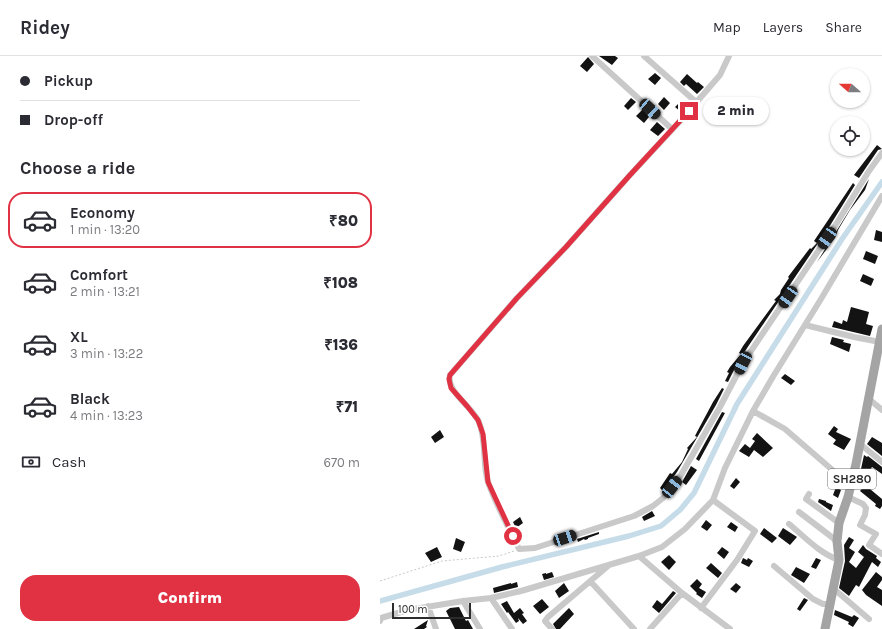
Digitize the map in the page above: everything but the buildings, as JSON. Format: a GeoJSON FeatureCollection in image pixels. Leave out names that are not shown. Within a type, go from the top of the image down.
{"type":"FeatureCollection","features":[{"type":"Feature","properties":{"kind":"main road","name":"SH280"},"geometry":{"type":"LineString","coordinates":[[825,629],[839,560],[837,541],[839,523],[851,486],[880,356],[882,329]]}},
{"type":"Feature","properties":{"kind":"street"},"geometry":{"type":"LineString","coordinates":[[592,56],[672,129]]}},
{"type":"Feature","properties":{"kind":"street"},"geometry":{"type":"LineString","coordinates":[[644,56],[696,102]]}},
{"type":"Feature","properties":{"kind":"street"},"geometry":{"type":"LineString","coordinates":[[729,56],[720,74],[696,102],[566,247],[517,298],[450,375],[449,379],[451,388],[478,420],[483,434],[488,482],[519,549],[535,548],[634,516],[653,506],[663,498],[681,475],[743,363],[882,153]]}},
{"type":"Feature","properties":{"kind":"street"},"geometry":{"type":"LineString","coordinates":[[380,621],[381,618],[408,610],[491,598],[521,591],[639,556],[662,547],[685,529],[713,500],[725,468],[753,411],[882,196]]}},
{"type":"Feature","properties":{"kind":"street"},"geometry":{"type":"LineString","coordinates":[[805,325],[854,338],[880,342]]}},
{"type":"Feature","properties":{"kind":"street"},"geometry":{"type":"LineString","coordinates":[[869,400],[882,410]]}},
{"type":"Feature","properties":{"kind":"street"},"geometry":{"type":"LineString","coordinates":[[753,411],[785,429],[851,486]]}},
{"type":"Feature","properties":{"kind":"street"},"geometry":{"type":"LineString","coordinates":[[860,444],[882,462]]}},
{"type":"Feature","properties":{"kind":"street"},"geometry":{"type":"LineString","coordinates":[[809,494],[806,499],[839,523]]}},
{"type":"Feature","properties":{"kind":"street"},"geometry":{"type":"LineString","coordinates":[[848,497],[863,504],[866,508],[865,515],[860,525],[882,538]]}},
{"type":"Feature","properties":{"kind":"street"},"geometry":{"type":"LineString","coordinates":[[701,608],[737,560],[755,532],[713,500]]}},
{"type":"Feature","properties":{"kind":"street"},"geometry":{"type":"LineString","coordinates":[[799,512],[837,541]]}},
{"type":"Feature","properties":{"kind":"street"},"geometry":{"type":"LineString","coordinates":[[789,524],[820,551],[839,560]]}},
{"type":"Feature","properties":{"kind":"street"},"geometry":{"type":"LineString","coordinates":[[876,534],[869,545],[882,554]]}},
{"type":"Feature","properties":{"kind":"street"},"geometry":{"type":"LineString","coordinates":[[639,556],[682,593],[730,629]]}},
{"type":"Feature","properties":{"kind":"street"},"geometry":{"type":"LineString","coordinates":[[552,629],[545,621],[548,617],[591,582],[609,565]]}},
{"type":"Feature","properties":{"kind":"street"},"geometry":{"type":"LineString","coordinates":[[774,566],[813,599],[823,604],[830,604]]}},
{"type":"Feature","properties":{"kind":"street"},"geometry":{"type":"LineString","coordinates":[[591,582],[634,629]]}},
{"type":"Feature","properties":{"kind":"street"},"geometry":{"type":"LineString","coordinates":[[834,588],[869,619]]}},
{"type":"Feature","properties":{"kind":"street"},"geometry":{"type":"LineString","coordinates":[[650,629],[682,593]]}},
{"type":"Feature","properties":{"kind":"street"},"geometry":{"type":"LineString","coordinates":[[491,598],[512,629]]}},
{"type":"Feature","properties":{"kind":"street"},"geometry":{"type":"LineString","coordinates":[[463,601],[480,629]]}},
{"type":"Feature","properties":{"kind":"street"},"geometry":{"type":"LineString","coordinates":[[428,606],[434,628]]}},
{"type":"Feature","properties":{"kind":"path"},"geometry":{"type":"LineString","coordinates":[[380,581],[442,562],[499,556],[519,549]]}},
{"type":"Feature","properties":{"kind":"waterway"},"geometry":{"type":"LineString","coordinates":[[380,601],[502,567],[629,536],[661,526],[680,510],[694,493],[737,404],[842,239],[882,182]]}},
{"type":"Feature","properties":{"kind":"route"},"geometry":{"type":"LineString","coordinates":[[513,536],[488,482],[483,434],[478,420],[451,388],[449,379],[450,375],[517,298],[566,247],[689,111]]}}]}
